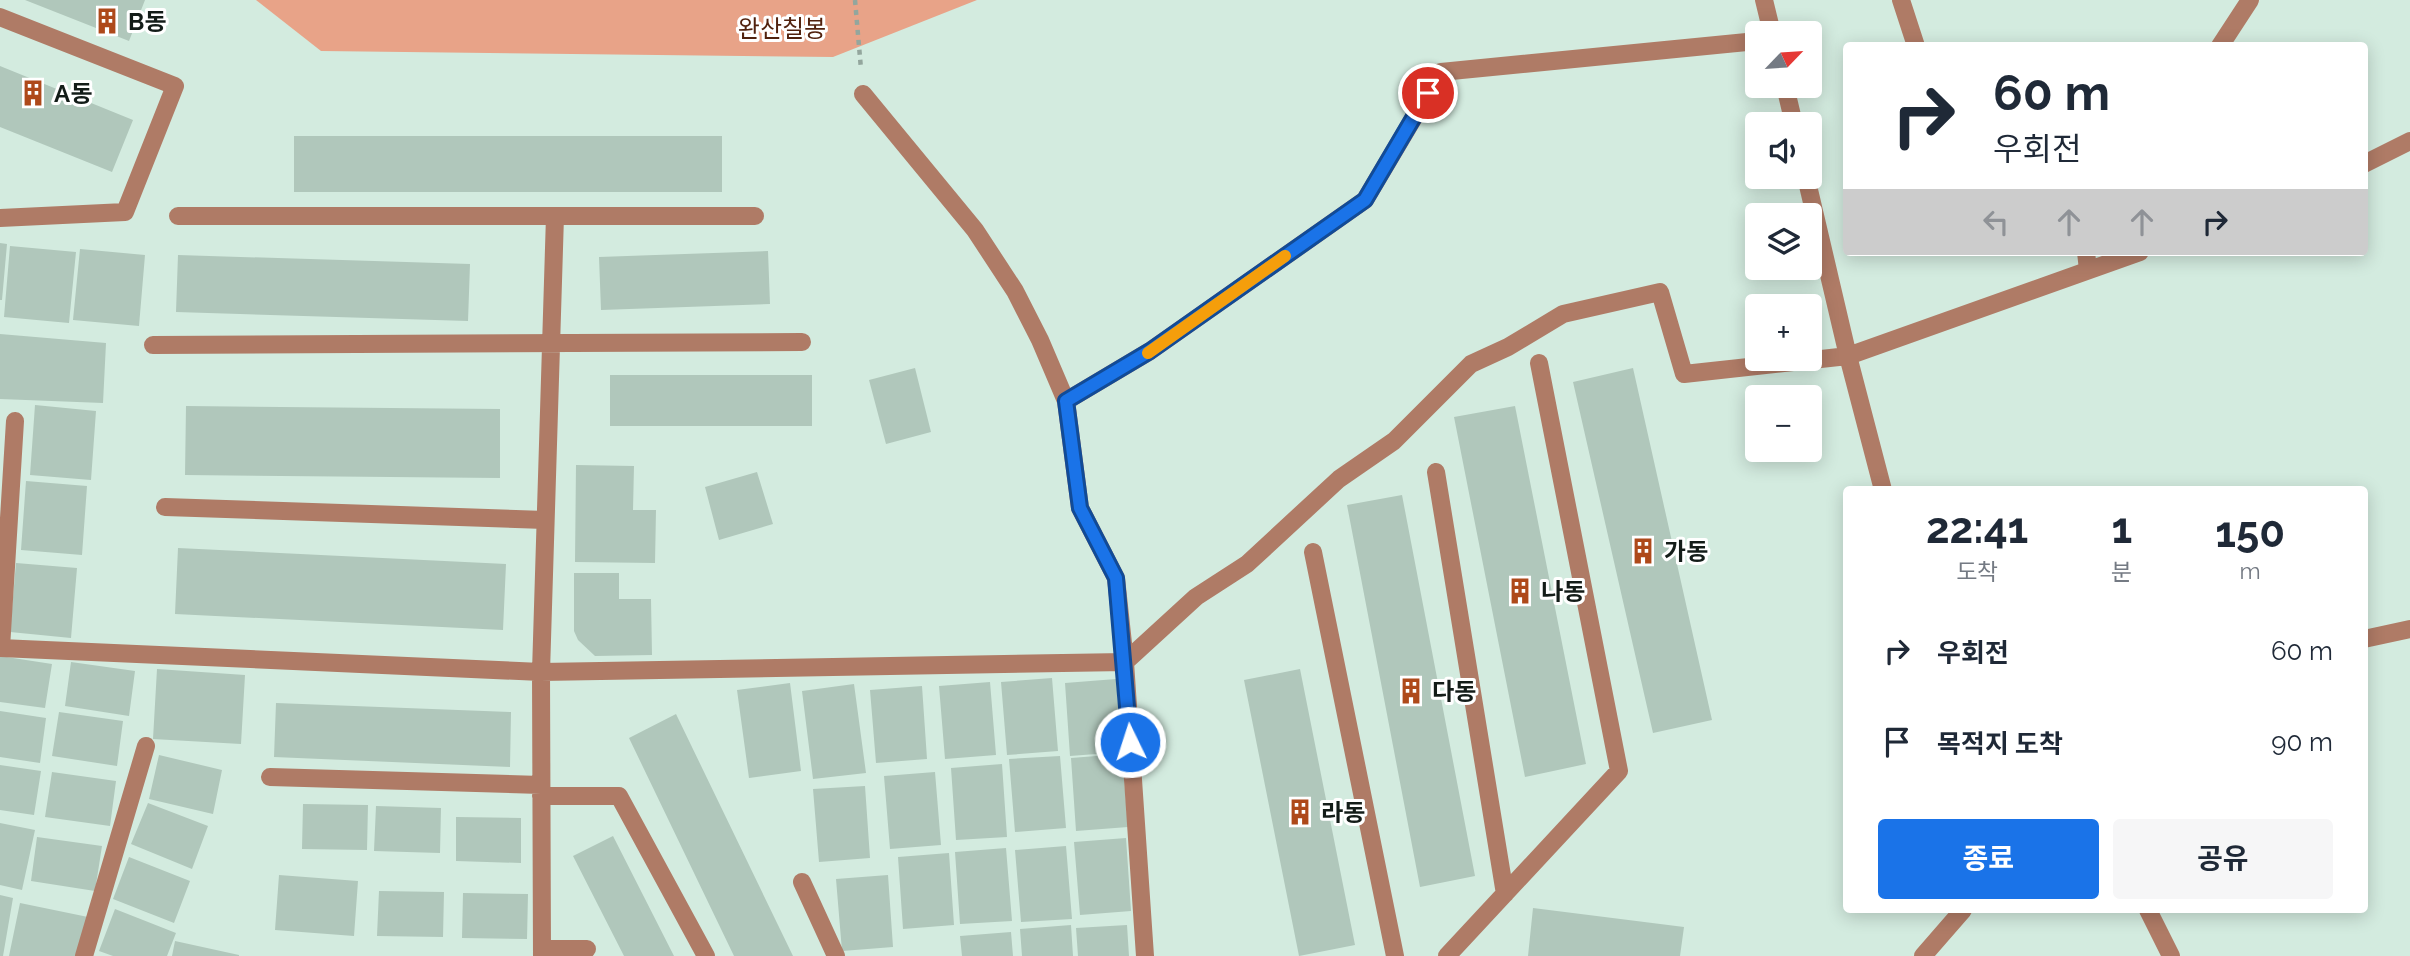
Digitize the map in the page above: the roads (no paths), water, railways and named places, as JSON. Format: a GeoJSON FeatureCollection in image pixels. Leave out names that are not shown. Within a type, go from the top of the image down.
{"type":"FeatureCollection","features":[{"type":"Feature","properties":{"kind":"street"},"geometry":{"type":"LineString","coordinates":[[1764,0],[1769,21]]}},
{"type":"Feature","properties":{"kind":"street"},"geometry":{"type":"LineString","coordinates":[[1901,0],[1915,42]]}},
{"type":"Feature","properties":{"kind":"street"},"geometry":{"type":"LineString","coordinates":[[2223,42],[2250,0]]}},
{"type":"Feature","properties":{"kind":"street"},"geometry":{"type":"LineString","coordinates":[[0,17],[175,86],[124,212],[0,218]]}},
{"type":"Feature","properties":{"kind":"street"},"geometry":{"type":"LineString","coordinates":[[1066,401],[1150,351],[1365,200],[1441,72],[1745,42]]}},
{"type":"Feature","properties":{"kind":"street"},"geometry":{"type":"LineString","coordinates":[[863,94],[975,230],[1015,291],[1066,401],[1080,508],[1116,578],[1125,662],[1145,956]]}},
{"type":"Feature","properties":{"kind":"street"},"geometry":{"type":"LineString","coordinates":[[2368,162],[2410,141]]}},
{"type":"Feature","properties":{"kind":"street"},"geometry":{"type":"LineString","coordinates":[[1809,189],[1848,356],[1883,486]]}},
{"type":"Feature","properties":{"kind":"street"},"geometry":{"type":"LineString","coordinates":[[177,216],[755,216]]}},
{"type":"Feature","properties":{"kind":"street"},"geometry":{"type":"LineString","coordinates":[[555,216],[541,672],[542,953],[586,949]]}},
{"type":"Feature","properties":{"kind":"street"},"geometry":{"type":"LineString","coordinates":[[15,421],[1,648],[541,672],[1125,662],[1196,597],[1247,564],[1339,479],[1394,441],[1471,364],[1508,347],[1563,314],[1661,292],[1684,374],[1848,356],[2087,261],[2116,256]]}},
{"type":"Feature","properties":{"kind":"street"},"geometry":{"type":"LineString","coordinates":[[153,345],[802,342]]}},
{"type":"Feature","properties":{"kind":"street"},"geometry":{"type":"LineString","coordinates":[[1447,956],[1619,771],[1539,363]]}},
{"type":"Feature","properties":{"kind":"street"},"geometry":{"type":"LineString","coordinates":[[1436,472],[1505,894]]}},
{"type":"Feature","properties":{"kind":"street"},"geometry":{"type":"LineString","coordinates":[[165,507],[545,520]]}},
{"type":"Feature","properties":{"kind":"street"},"geometry":{"type":"LineString","coordinates":[[1313,552],[1395,956]]}},
{"type":"Feature","properties":{"kind":"street"},"geometry":{"type":"LineString","coordinates":[[2368,638],[2410,629]]}},
{"type":"Feature","properties":{"kind":"street"},"geometry":{"type":"LineString","coordinates":[[84,956],[146,746]]}},
{"type":"Feature","properties":{"kind":"street"},"geometry":{"type":"LineString","coordinates":[[270,777],[619,796],[706,956]]}},
{"type":"Feature","properties":{"kind":"street"},"geometry":{"type":"LineString","coordinates":[[802,882],[836,956]]}},
{"type":"Feature","properties":{"kind":"street"},"geometry":{"type":"LineString","coordinates":[[1923,956],[1960,913]]}},
{"type":"Feature","properties":{"kind":"street"},"geometry":{"type":"LineString","coordinates":[[2150,913],[2171,956]]}},
{"type":"Feature","properties":{"kind":"place","name":"B동"},"geometry":{"type":"Point","coordinates":[107,21]}},
{"type":"Feature","properties":{"kind":"place","name":"A동"},"geometry":{"type":"Point","coordinates":[33,93]}},
{"type":"Feature","properties":{"kind":"place","name":"가동"},"geometry":{"type":"Point","coordinates":[1643,551]}},
{"type":"Feature","properties":{"kind":"place","name":"나동"},"geometry":{"type":"Point","coordinates":[1520,591]}},
{"type":"Feature","properties":{"kind":"place","name":"다동"},"geometry":{"type":"Point","coordinates":[1411,691]}},
{"type":"Feature","properties":{"kind":"place","name":"라동"},"geometry":{"type":"Point","coordinates":[1300,812]}},
{"type":"Feature","properties":{"kind":"park label","name":"완산칠봉"},"geometry":{"type":"Point","coordinates":[782,28]}}]}
